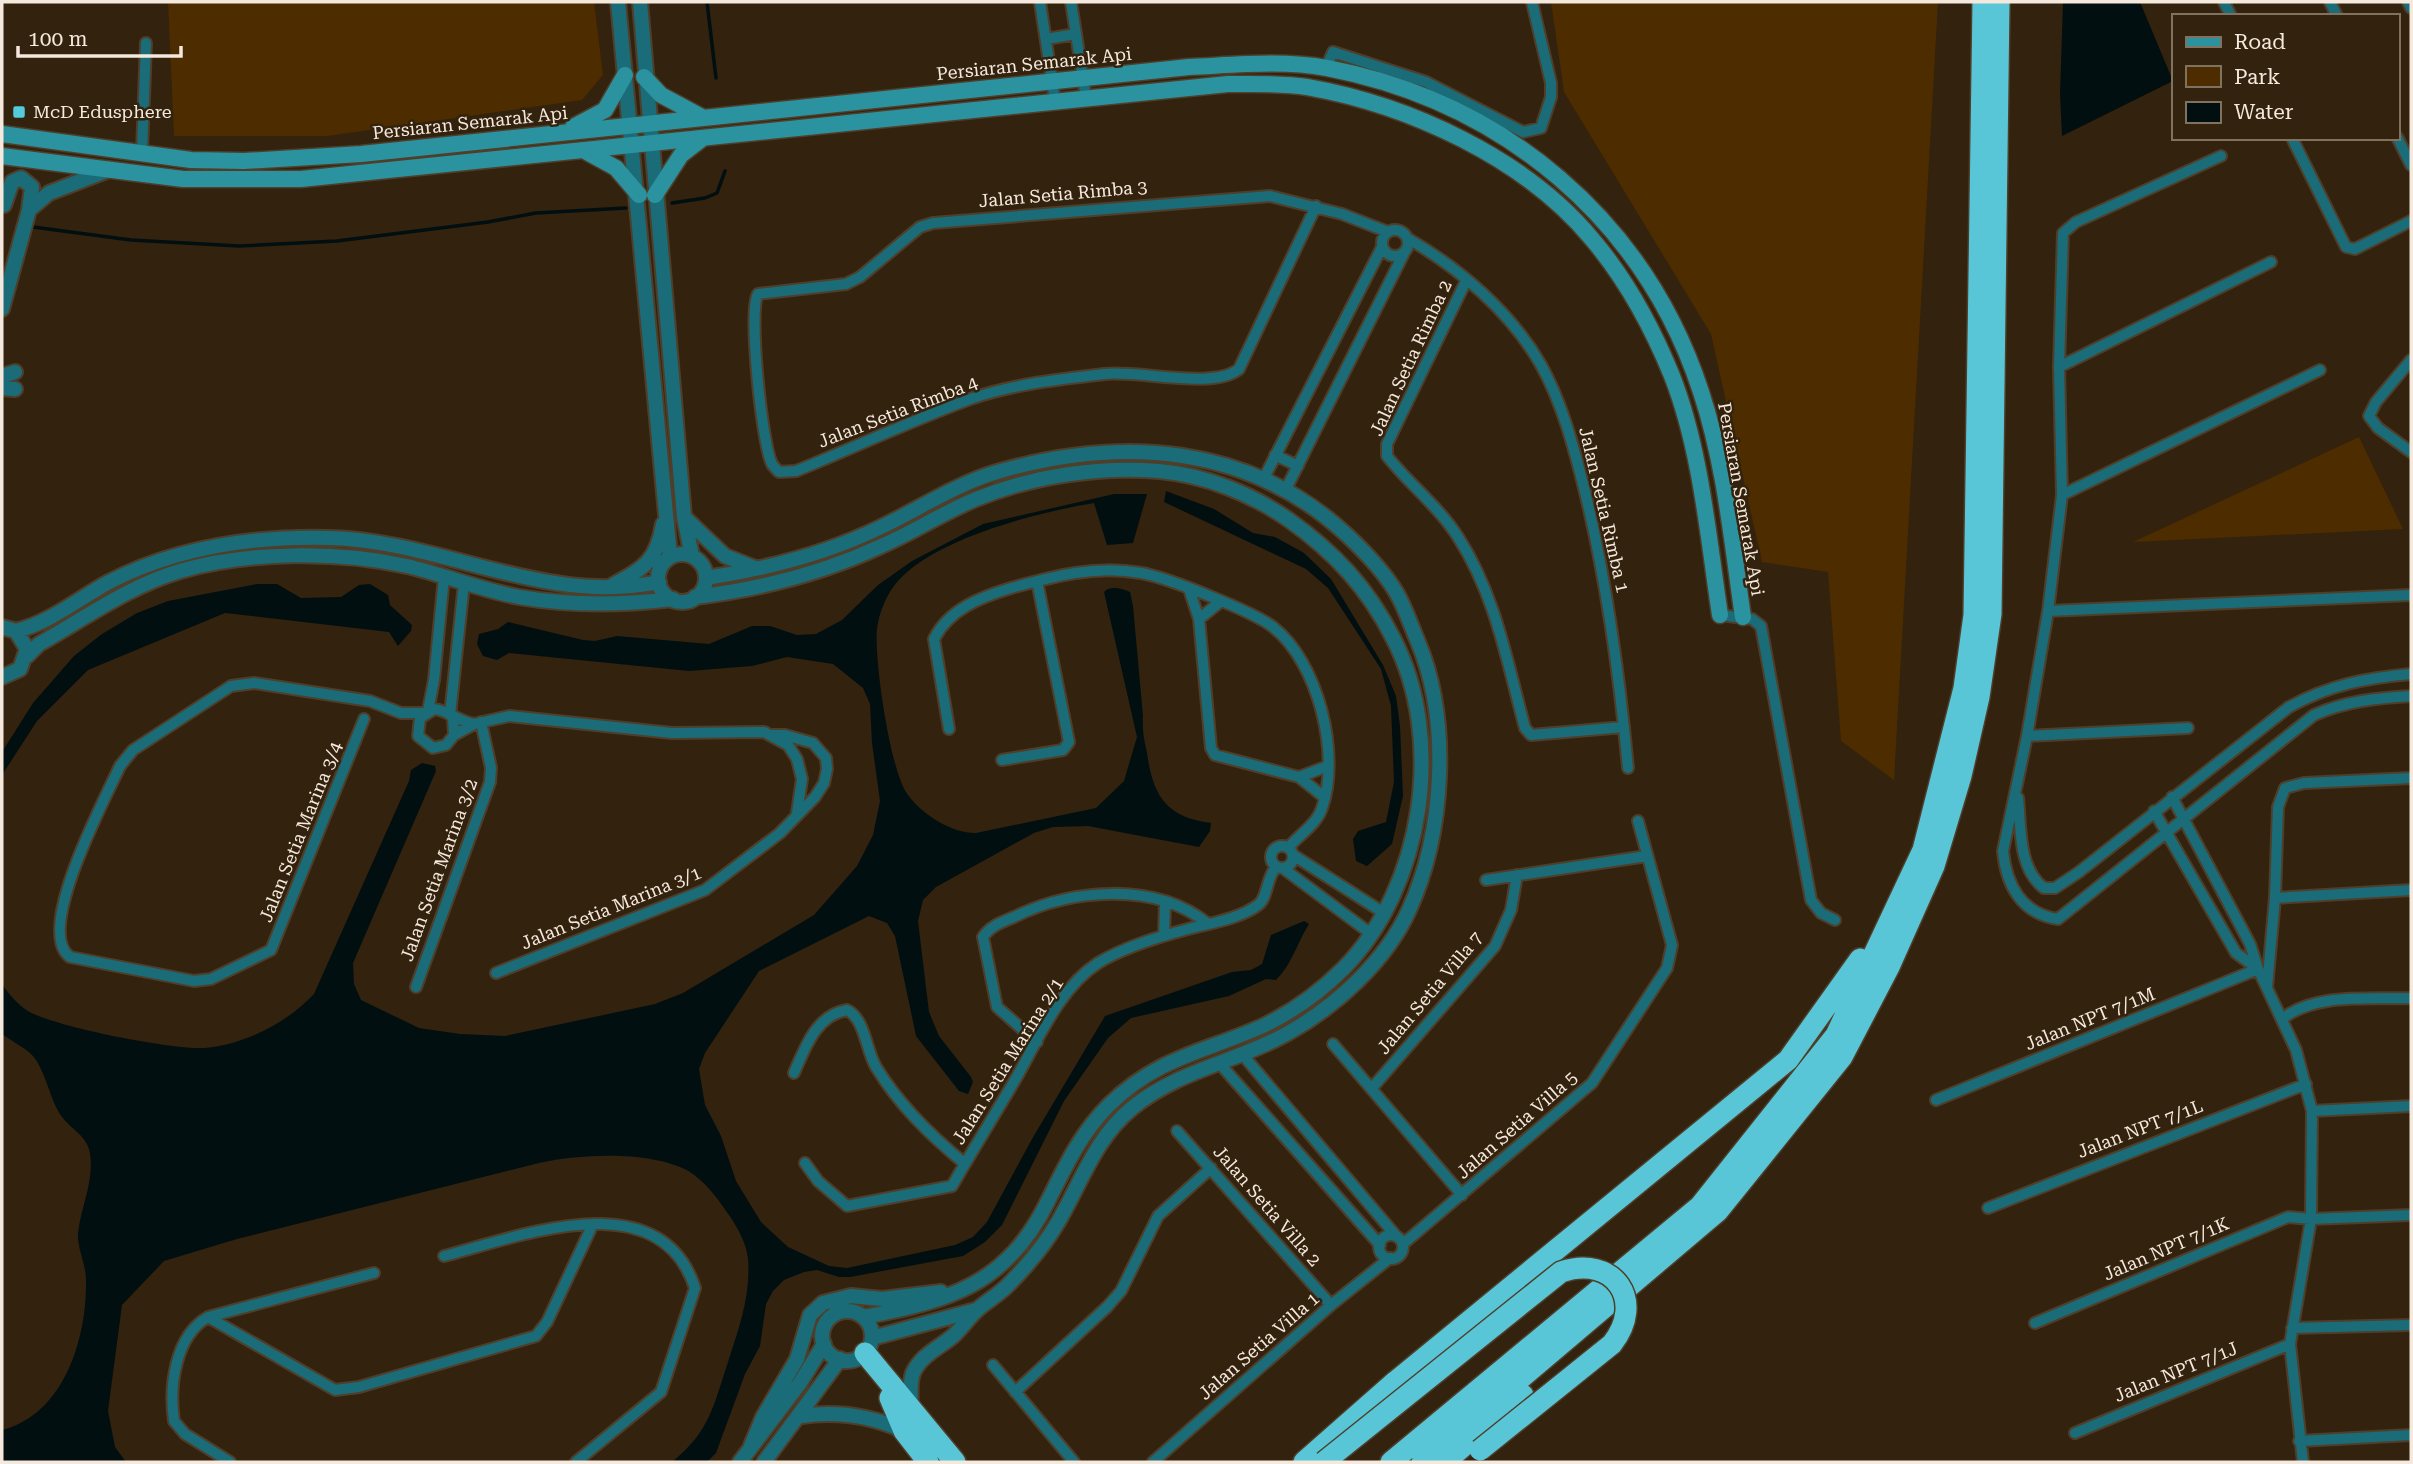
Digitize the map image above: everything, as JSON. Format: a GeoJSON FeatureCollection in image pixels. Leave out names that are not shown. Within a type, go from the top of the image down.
{"type":"FeatureCollection","features":[{"type":"Feature","properties":{"kind":"highway"},"geometry":{"type":"LineString","coordinates":[[1391,1462],[1700,1206],[1836,1035],[1923,850],[1964,688],[1974,615],[1983,2]]}},
{"type":"Feature","properties":{"kind":"highway"},"geometry":{"type":"LineString","coordinates":[[1422,1462],[1718,1212],[1842,1057],[1889,967],[1934,866],[1961,776],[1979,697],[1991,614],[1999,2]]}},
{"type":"Feature","properties":{"kind":"highway"},"geometry":{"type":"LineString","coordinates":[[1304,1462],[1396,1381],[1788,1060],[1857,965],[1923,850]]}},
{"type":"Feature","properties":{"kind":"highway"},"geometry":{"type":"LineString","coordinates":[[1324,1462],[1561,1272],[1588,1267],[1612,1277],[1626,1298],[1627,1319],[1623,1331],[1612,1344],[1462,1457]]}},
{"type":"Feature","properties":{"kind":"highway"},"geometry":{"type":"LineString","coordinates":[[1462,1457],[1570,1351],[1589,1321]]}},
{"type":"Feature","properties":{"kind":"highway"},"geometry":{"type":"LineString","coordinates":[[857,1353],[890,1398],[944,1462]]}},
{"type":"Feature","properties":{"kind":"highway"},"geometry":{"type":"LineString","coordinates":[[857,1353],[955,1462]]}},
{"type":"Feature","properties":{"kind":"highway"},"geometry":{"type":"LineString","coordinates":[[890,1398],[904,1431],[928,1462]]}},
{"type":"Feature","properties":{"kind":"main road","name":"Persiaran Semarak Api"},"geometry":{"type":"LineString","coordinates":[[2,134],[191,160],[297,159],[1249,64],[1326,68],[1422,96],[1493,129],[1563,180],[1613,229],[1645,274],[1677,335],[1701,392],[1722,482],[1743,617]]}},
{"type":"Feature","properties":{"kind":"main road"},"geometry":{"type":"LineString","coordinates":[[562,132],[598,116],[610,103],[625,75]]}},
{"type":"Feature","properties":{"kind":"main road"},"geometry":{"type":"LineString","coordinates":[[644,77],[661,95],[704,118]]}},
{"type":"Feature","properties":{"kind":"main road"},"geometry":{"type":"LineString","coordinates":[[2,156],[183,179],[301,179],[1228,84],[1305,87],[1358,99],[1413,116],[1454,134],[1531,183],[1592,239],[1629,289],[1672,376],[1695,465],[1720,615]]}},
{"type":"Feature","properties":{"kind":"main road"},"geometry":{"type":"LineString","coordinates":[[584,151],[616,167],[647,195],[681,155],[703,138]]}},
{"type":"Feature","properties":{"kind":"street"},"geometry":{"type":"LineString","coordinates":[[2,677],[20,669],[27,656],[39,644],[114,599],[181,570],[234,561],[328,556],[370,560],[518,597],[592,606],[673,599],[688,601],[701,592],[706,578],[702,565],[692,556],[684,517],[647,195],[632,146],[618,2]]}},
{"type":"Feature","properties":{"kind":"street"},"geometry":{"type":"LineString","coordinates":[[640,2],[651,144],[647,195],[670,557],[661,568],[659,582],[661,589],[673,599]]}},
{"type":"Feature","properties":{"kind":"street"},"geometry":{"type":"LineString","coordinates":[[1041,2],[1055,102]]}},
{"type":"Feature","properties":{"kind":"street"},"geometry":{"type":"LineString","coordinates":[[1071,2],[1086,98]]}},
{"type":"Feature","properties":{"kind":"street"},"geometry":{"type":"LineString","coordinates":[[1326,68],[1332,52],[1403,74],[1448,92],[1516,129],[1533,132],[1541,128],[1551,97],[1546,55],[1532,2]]}},
{"type":"Feature","properties":{"kind":"street"},"geometry":{"type":"LineString","coordinates":[[2408,2],[2411,8]]}},
{"type":"Feature","properties":{"kind":"street"},"geometry":{"type":"LineString","coordinates":[[1046,39],[1076,34]]}},
{"type":"Feature","properties":{"kind":"street"},"geometry":{"type":"LineString","coordinates":[[142,152],[146,43]]}},
{"type":"Feature","properties":{"kind":"street"},"geometry":{"type":"LineString","coordinates":[[2293,140],[2346,247],[2355,249],[2411,221]]}},
{"type":"Feature","properties":{"kind":"street"},"geometry":{"type":"LineString","coordinates":[[2398,140],[2411,165]]}},
{"type":"Feature","properties":{"kind":"street"},"geometry":{"type":"LineString","coordinates":[[2221,156],[2076,222],[2063,233],[2059,368],[2062,495],[2048,611],[2018,788],[2003,851],[2010,886],[2029,909],[2045,917],[2058,919],[2314,715],[2333,707],[2370,698],[2411,696]]}},
{"type":"Feature","properties":{"kind":"street"},"geometry":{"type":"LineString","coordinates":[[29,210],[49,193],[108,170]]}},
{"type":"Feature","properties":{"kind":"street"},"geometry":{"type":"LineString","coordinates":[[2,207],[12,182],[21,178],[32,187],[29,210],[2,309]]}},
{"type":"Feature","properties":{"kind":"street","name":"Jalan Setia Rimba 3"},"geometry":{"type":"LineString","coordinates":[[758,295],[846,284],[860,277],[920,227],[933,223],[1210,199],[1270,197],[1316,206],[1388,232]]}},
{"type":"Feature","properties":{"kind":"street","name":"Jalan Setia Rimba 4"},"geometry":{"type":"LineString","coordinates":[[758,295],[753,310],[757,363],[772,463],[779,472],[796,471],[975,398],[1041,382],[1128,372],[1213,380],[1230,376],[1239,369],[1316,206]]}},
{"type":"Feature","properties":{"kind":"street"},"geometry":{"type":"LineString","coordinates":[[1264,478],[1382,247],[1382,238],[1388,232],[1399,230],[1407,239],[1405,251],[1286,489]]}},
{"type":"Feature","properties":{"kind":"street","name":"Jalan Setia Rimba 1"},"geometry":{"type":"LineString","coordinates":[[1407,239],[1466,281],[1503,314],[1541,364],[1568,428],[1604,584],[1628,768]]}},
{"type":"Feature","properties":{"kind":"street"},"geometry":{"type":"LineString","coordinates":[[1382,247],[1390,255],[1405,251]]}},
{"type":"Feature","properties":{"kind":"street"},"geometry":{"type":"LineString","coordinates":[[2059,368],[2271,262]]}},
{"type":"Feature","properties":{"kind":"street","name":"Jalan Setia Rimba 2"},"geometry":{"type":"LineString","coordinates":[[1466,281],[1387,444],[1387,456],[1456,534],[1478,572],[1500,627],[1522,716],[1531,736],[1624,727]]}},
{"type":"Feature","properties":{"kind":"street"},"geometry":{"type":"LineString","coordinates":[[2411,360],[2376,402],[2370,416],[2378,428],[2411,452]]}},
{"type":"Feature","properties":{"kind":"street"},"geometry":{"type":"LineString","coordinates":[[2062,495],[2320,370]]}},
{"type":"Feature","properties":{"kind":"street"},"geometry":{"type":"LineString","coordinates":[[706,578],[760,570],[877,529],[993,473],[1046,460],[1105,453],[1162,452],[1209,460],[1264,478],[1286,489],[1345,534],[1396,592],[1421,649],[1437,716],[1440,758],[1438,802],[1409,911],[1391,939],[1361,976],[1326,1009],[1286,1034],[1163,1085],[1128,1111],[1101,1142],[1058,1222],[1034,1258],[1004,1289],[977,1310],[956,1334],[916,1366],[910,1379],[911,1410]]}},
{"type":"Feature","properties":{"kind":"street"},"geometry":{"type":"LineString","coordinates":[[1275,455],[1298,466]]}},
{"type":"Feature","properties":{"kind":"street"},"geometry":{"type":"LineString","coordinates":[[695,597],[754,590],[790,581],[884,545],[979,498],[1038,481],[1106,471],[1161,471],[1205,480],[1245,494],[1275,510],[1328,548],[1364,589],[1395,641],[1413,693],[1420,760],[1418,803],[1411,845],[1399,882],[1384,913],[1347,966],[1293,1009],[1267,1024],[1193,1050],[1150,1072],[1113,1101],[1083,1132],[1045,1208],[1007,1263],[968,1288],[919,1306],[863,1317],[846,1311],[830,1318],[822,1335],[824,1344],[800,1383],[740,1462]]}},
{"type":"Feature","properties":{"kind":"street"},"geometry":{"type":"LineString","coordinates":[[608,588],[646,566],[654,557],[666,503]]}},
{"type":"Feature","properties":{"kind":"street"},"geometry":{"type":"LineString","coordinates":[[684,517],[725,555],[740,564],[760,570]]}},
{"type":"Feature","properties":{"kind":"street"},"geometry":{"type":"LineString","coordinates":[[9,629],[32,627],[108,583],[178,552],[233,544],[328,538],[371,540],[523,578],[567,586],[608,588],[659,582]]}},
{"type":"Feature","properties":{"kind":"street"},"geometry":{"type":"LineString","coordinates":[[416,729],[426,712],[433,689],[441,556]]}},
{"type":"Feature","properties":{"kind":"street"},"geometry":{"type":"LineString","coordinates":[[670,557],[692,556]]}},
{"type":"Feature","properties":{"kind":"street"},"geometry":{"type":"LineString","coordinates":[[949,729],[934,639],[949,617],[970,604],[1037,581],[1092,570],[1121,570],[1156,577],[1220,602],[1273,626],[1299,657],[1325,723],[1328,766],[1324,797],[1317,817],[1291,851],[1290,865],[1280,868]]}},
{"type":"Feature","properties":{"kind":"street"},"geometry":{"type":"LineString","coordinates":[[518,597],[523,578]]}},
{"type":"Feature","properties":{"kind":"street"},"geometry":{"type":"LineString","coordinates":[[1002,760],[1063,750],[1069,742],[1037,581]]}},
{"type":"Feature","properties":{"kind":"street"},"geometry":{"type":"LineString","coordinates":[[454,734],[451,716],[464,583]]}},
{"type":"Feature","properties":{"kind":"street"},"geometry":{"type":"LineString","coordinates":[[1189,589],[1199,619],[1210,748],[1214,755],[1298,777],[1324,797]]}},
{"type":"Feature","properties":{"kind":"street"},"geometry":{"type":"LineString","coordinates":[[2048,611],[2411,595]]}},
{"type":"Feature","properties":{"kind":"street"},"geometry":{"type":"LineString","coordinates":[[1199,619],[1220,602]]}},
{"type":"Feature","properties":{"kind":"street"},"geometry":{"type":"LineString","coordinates":[[1720,615],[1759,622],[1811,900],[1821,913],[1835,920]]}},
{"type":"Feature","properties":{"kind":"street"},"geometry":{"type":"LineString","coordinates":[[9,629],[25,642],[27,656]]}},
{"type":"Feature","properties":{"kind":"street"},"geometry":{"type":"LineString","coordinates":[[2018,788],[2026,861],[2034,881],[2044,888],[2055,888],[2080,872],[2289,707],[2321,690],[2363,678],[2411,674]]}},
{"type":"Feature","properties":{"kind":"street","name":"Jalan Setia Marina 3/4"},"geometry":{"type":"LineString","coordinates":[[354,699],[254,683],[231,686],[133,750],[120,766],[69,883],[61,916],[60,943],[63,953],[70,957],[194,981],[211,979],[271,950],[364,719]]}},
{"type":"Feature","properties":{"kind":"street"},"geometry":{"type":"LineString","coordinates":[[354,699],[401,713],[440,709],[451,716],[477,723]]}},
{"type":"Feature","properties":{"kind":"street"},"geometry":{"type":"LineString","coordinates":[[354,699],[364,719],[382,706]]}},
{"type":"Feature","properties":{"kind":"street"},"geometry":{"type":"LineString","coordinates":[[401,713],[416,729],[422,741],[433,748],[446,745],[454,734],[477,723],[509,716],[672,733],[735,731],[785,735],[813,743],[826,758],[824,783],[802,779]]}},
{"type":"Feature","properties":{"kind":"street","name":"Jalan Setia Marina 3/2"},"geometry":{"type":"LineString","coordinates":[[416,987],[490,782],[491,768],[477,723]]}},
{"type":"Feature","properties":{"kind":"street"},"geometry":{"type":"LineString","coordinates":[[2027,736],[2188,728]]}},
{"type":"Feature","properties":{"kind":"street"},"geometry":{"type":"LineString","coordinates":[[773,736],[795,755],[802,779],[797,813]]}},
{"type":"Feature","properties":{"kind":"street"},"geometry":{"type":"LineString","coordinates":[[1298,777],[1328,766]]}},
{"type":"Feature","properties":{"kind":"street"},"geometry":{"type":"LineString","coordinates":[[2267,986],[2275,898],[2277,807],[2285,788],[2304,783],[2411,778]]}},
{"type":"Feature","properties":{"kind":"street","name":"Jalan Setia Marina 3/1"},"geometry":{"type":"LineString","coordinates":[[496,973],[705,890],[746,862],[780,833],[824,783]]}},
{"type":"Feature","properties":{"kind":"street"},"geometry":{"type":"LineString","coordinates":[[2172,797],[2250,944],[2258,969],[2296,1049],[2312,1111],[2311,1219],[2290,1344],[2303,1462]]}},
{"type":"Feature","properties":{"kind":"street"},"geometry":{"type":"LineString","coordinates":[[2154,811],[2236,953],[2258,969]]}},
{"type":"Feature","properties":{"kind":"street","name":"Jalan Setia Villa 5"},"geometry":{"type":"LineString","coordinates":[[1400,1240],[1462,1195],[1598,1077],[1667,968],[1672,945],[1638,821]]}},
{"type":"Feature","properties":{"kind":"street"},"geometry":{"type":"LineString","coordinates":[[1370,933],[1280,868],[1271,853],[1278,846],[1291,851],[1384,913]]}},
{"type":"Feature","properties":{"kind":"street"},"geometry":{"type":"LineString","coordinates":[[1486,880],[1647,856]]}},
{"type":"Feature","properties":{"kind":"street","name":"Jalan Setia Marina 2/1"},"geometry":{"type":"LineString","coordinates":[[805,1163],[818,1181],[848,1206],[952,1186],[1069,991],[1096,964],[1123,950],[1208,924],[1259,904],[1264,899],[1266,881],[1280,868]]}},
{"type":"Feature","properties":{"kind":"street","name":"Jalan Setia Villa 7"},"geometry":{"type":"LineString","coordinates":[[1372,1088],[1495,946],[1511,910],[1517,875]]}},
{"type":"Feature","properties":{"kind":"street"},"geometry":{"type":"LineString","coordinates":[[2275,898],[2411,890]]}},
{"type":"Feature","properties":{"kind":"street"},"geometry":{"type":"LineString","coordinates":[[1037,1042],[997,1007],[983,937],[986,932],[1033,907],[1069,896],[1113,894],[1165,903],[1197,915],[1208,924]]}},
{"type":"Feature","properties":{"kind":"street"},"geometry":{"type":"LineString","coordinates":[[1164,936],[1165,903]]}},
{"type":"Feature","properties":{"kind":"street","name":"Jalan NPT 7/1M"},"geometry":{"type":"LineString","coordinates":[[1936,1100],[2258,969]]}},
{"type":"Feature","properties":{"kind":"street"},"geometry":{"type":"LineString","coordinates":[[2282,1019],[2297,1007],[2316,1002],[2411,998]]}},
{"type":"Feature","properties":{"kind":"street"},"geometry":{"type":"LineString","coordinates":[[794,1073],[811,1035],[826,1018],[847,1010],[853,1013],[860,1025],[869,1055],[904,1107],[934,1138],[964,1163]]}},
{"type":"Feature","properties":{"kind":"street"},"geometry":{"type":"LineString","coordinates":[[1333,1044],[1462,1195]]}},
{"type":"Feature","properties":{"kind":"street"},"geometry":{"type":"LineString","coordinates":[[1220,1063],[1380,1245],[1383,1255],[1390,1258],[1399,1256],[1400,1240],[1242,1054]]}},
{"type":"Feature","properties":{"kind":"street","name":"Jalan NPT 7/1L"},"geometry":{"type":"LineString","coordinates":[[1988,1208],[2306,1084]]}},
{"type":"Feature","properties":{"kind":"street"},"geometry":{"type":"LineString","coordinates":[[2312,1111],[2411,1107]]}},
{"type":"Feature","properties":{"kind":"street","name":"Jalan Setia Villa 2"},"geometry":{"type":"LineString","coordinates":[[1177,1131],[1331,1305]]}},
{"type":"Feature","properties":{"kind":"street"},"geometry":{"type":"LineString","coordinates":[[1016,1392],[1121,1291],[1158,1216],[1211,1168]]}},
{"type":"Feature","properties":{"kind":"street","name":"Jalan NPT 7/1K"},"geometry":{"type":"LineString","coordinates":[[2035,1323],[2288,1217],[2311,1219],[2411,1215]]}},
{"type":"Feature","properties":{"kind":"street"},"geometry":{"type":"LineString","coordinates":[[208,1317],[335,1390],[359,1387],[536,1336],[547,1322],[593,1224]]}},
{"type":"Feature","properties":{"kind":"street"},"geometry":{"type":"LineString","coordinates":[[444,1256],[543,1230],[593,1224],[625,1225],[649,1231],[662,1238],[681,1258],[695,1288],[661,1392],[576,1462]]}},
{"type":"Feature","properties":{"kind":"street"},"geometry":{"type":"LineString","coordinates":[[1380,1245],[1386,1236],[1400,1240]]}},
{"type":"Feature","properties":{"kind":"street","name":"Jalan Setia Villa 1"},"geometry":{"type":"LineString","coordinates":[[1153,1462],[1331,1305],[1390,1258]]}},
{"type":"Feature","properties":{"kind":"street"},"geometry":{"type":"LineString","coordinates":[[230,1462],[186,1434],[174,1421],[179,1356],[184,1339],[197,1323],[208,1317],[374,1273]]}},
{"type":"Feature","properties":{"kind":"street"},"geometry":{"type":"LineString","coordinates":[[751,1446],[763,1417],[797,1359],[810,1315],[824,1303],[851,1296],[882,1299],[968,1288]]}},
{"type":"Feature","properties":{"kind":"street"},"geometry":{"type":"LineString","coordinates":[[824,1344],[857,1353],[977,1310]]}},
{"type":"Feature","properties":{"kind":"street"},"geometry":{"type":"LineString","coordinates":[[764,1462],[857,1353],[872,1330],[863,1317]]}},
{"type":"Feature","properties":{"kind":"street"},"geometry":{"type":"LineString","coordinates":[[2292,1328],[2411,1325]]}},
{"type":"Feature","properties":{"kind":"street","name":"Jalan NPT 7/1J"},"geometry":{"type":"LineString","coordinates":[[2075,1433],[2290,1344]]}},
{"type":"Feature","properties":{"kind":"street"},"geometry":{"type":"LineString","coordinates":[[993,1365],[1074,1462]]}},
{"type":"Feature","properties":{"kind":"street"},"geometry":{"type":"LineString","coordinates":[[801,1416],[852,1415],[886,1423],[904,1431]]}},
{"type":"Feature","properties":{"kind":"street"},"geometry":{"type":"LineString","coordinates":[[2299,1441],[2411,1436]]}},
{"type":"Feature","properties":{"kind":"green space"},"geometry":{"type":"Polygon","coordinates":[[[168,2],[594,2],[603,75],[582,100],[327,136],[174,136],[168,2]]]}},
{"type":"Feature","properties":{"kind":"green space"},"geometry":{"type":"Polygon","coordinates":[[[1551,2],[1938,2],[1894,780],[1841,741],[1828,572],[1762,562],[1711,334],[1564,92],[1551,2]]]}},
{"type":"Feature","properties":{"kind":"green space"},"geometry":{"type":"Polygon","coordinates":[[[2359,437],[2403,529],[2133,542],[2359,437]]]}},
{"type":"Feature","properties":{"kind":"water"},"geometry":{"type":"Polygon","coordinates":[[[2063,2],[2140,2],[2172,81],[2062,136],[2060,94],[2063,2]]]}},
{"type":"Feature","properties":{"kind":"water"},"geometry":{"type":"Polygon","coordinates":[[[1166,491],[1214,509],[1253,533],[1275,537],[1304,553],[1331,579],[1383,665],[1396,696],[1403,796],[1392,844],[1367,866],[1356,861],[1353,839],[1358,831],[1386,822],[1394,782],[1391,706],[1381,669],[1328,588],[1306,569],[1164,502],[1166,491]]]}},
{"type":"Feature","properties":{"kind":"water"},"geometry":{"type":"Polygon","coordinates":[[[1114,494],[1147,494],[1133,543],[1107,545],[1094,503],[1018,520],[962,540],[915,566],[898,581],[884,603],[877,629],[881,689],[889,740],[901,782],[908,795],[930,816],[957,830],[976,833],[1096,808],[1124,781],[1137,737],[1104,592],[1113,588],[1130,592],[1144,735],[1153,781],[1164,801],[1172,809],[1195,820],[1211,823],[1210,831],[1199,847],[1088,826],[1053,827],[1034,833],[936,887],[923,900],[918,921],[929,1012],[939,1036],[971,1077],[973,1082],[968,1094],[959,1091],[916,1036],[895,936],[887,923],[869,916],[759,971],[705,1053],[699,1069],[705,1105],[721,1136],[736,1181],[761,1222],[788,1247],[829,1266],[847,1268],[955,1245],[973,1237],[987,1222],[1032,1139],[1105,1016],[1232,972],[1251,970],[1262,964],[1271,935],[1304,921],[1309,924],[1290,961],[1276,980],[1266,979],[1229,996],[1131,1018],[1108,1038],[1064,1101],[1002,1225],[985,1242],[963,1256],[850,1277],[839,1277],[817,1270],[784,1280],[773,1291],[766,1304],[760,1346],[745,1374],[716,1453],[707,1462],[672,1462],[695,1440],[709,1417],[732,1349],[748,1286],[748,1259],[743,1240],[733,1221],[710,1190],[690,1172],[674,1165],[656,1160],[616,1156],[539,1163],[237,1239],[164,1261],[122,1305],[108,1411],[115,1447],[126,1462],[2,1462],[2,1430],[24,1421],[42,1408],[57,1391],[76,1348],[82,1325],[86,1280],[78,1233],[91,1160],[84,1139],[58,1110],[37,1061],[29,1052],[2,1034],[2,984],[21,1006],[42,1017],[87,1030],[189,1048],[235,1042],[278,1023],[314,994],[409,781],[411,770],[422,763],[435,766],[436,771],[353,963],[354,984],[361,1000],[419,1028],[460,1034],[505,1036],[655,1004],[683,993],[814,915],[857,866],[873,835],[880,801],[870,704],[863,688],[833,664],[787,657],[752,666],[689,671],[509,653],[497,660],[483,656],[477,644],[479,634],[498,629],[508,622],[595,641],[617,636],[709,644],[752,626],[770,626],[797,635],[816,634],[842,620],[878,585],[912,561],[983,524],[1114,494]]]}},
{"type":"Feature","properties":{"kind":"water"},"geometry":{"type":"Polygon","coordinates":[[[257,584],[277,584],[301,598],[341,597],[359,585],[370,584],[388,595],[390,605],[412,625],[411,631],[398,646],[389,632],[225,613],[88,670],[37,721],[2,775],[2,752],[33,703],[74,656],[102,634],[137,613],[168,601],[257,584]]]}},
{"type":"Feature","properties":{"kind":"waterway"},"geometry":{"type":"LineString","coordinates":[[707,2],[716,78]]}},
{"type":"Feature","properties":{"kind":"waterway"},"geometry":{"type":"LineString","coordinates":[[672,203],[705,198],[717,193],[725,171]]}},
{"type":"Feature","properties":{"kind":"waterway"},"geometry":{"type":"LineString","coordinates":[[33,227],[131,240],[239,246],[337,241],[488,222],[536,213],[626,208]]}},
{"type":"Feature","properties":{"kind":"place","name":"McD Edusphere"},"geometry":{"type":"Point","coordinates":[19,112]}}]}
